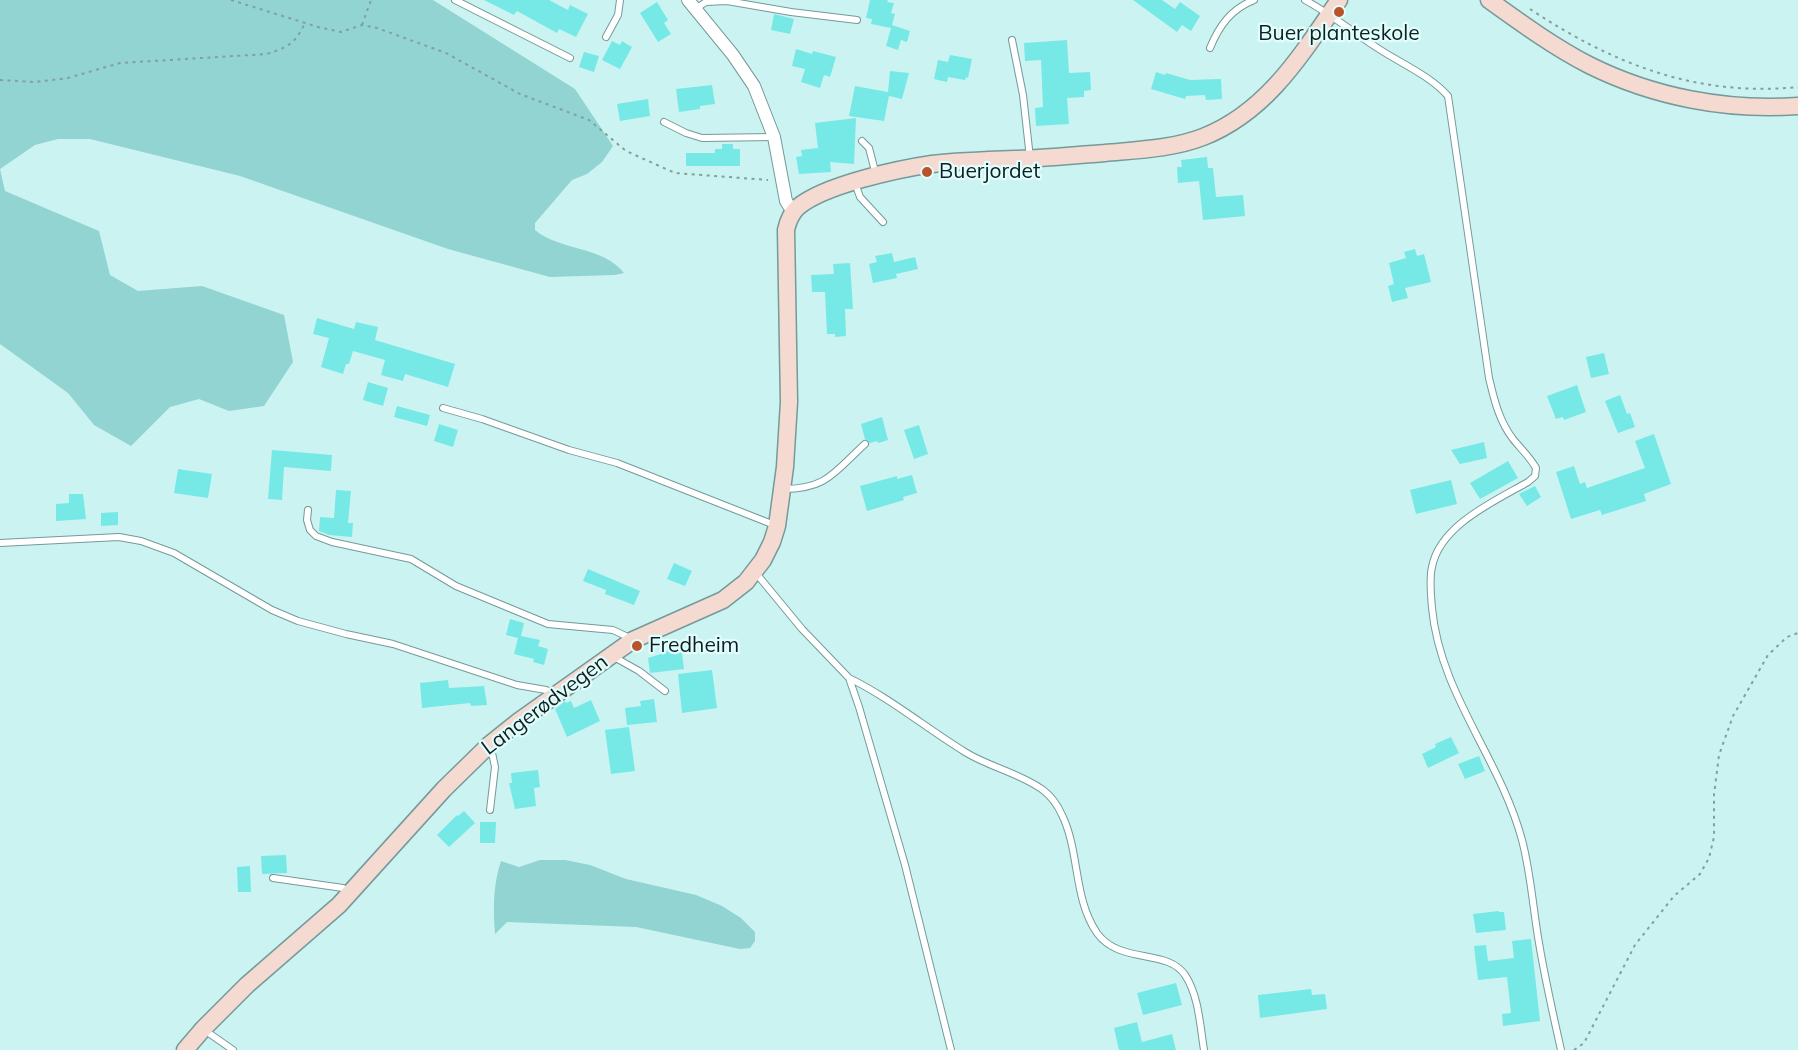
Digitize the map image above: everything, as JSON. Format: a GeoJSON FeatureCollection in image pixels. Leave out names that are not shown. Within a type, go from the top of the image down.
{"type":"FeatureCollection","features":[{"type":"Feature","properties":{"kind":"main road"},"geometry":{"type":"LineString","coordinates":[[1489,0],[1578,58],[1640,87],[1706,102],[1765,107],[1798,106]]}},
{"type":"Feature","properties":{"kind":"main road"},"geometry":{"type":"LineString","coordinates":[[793,212],[807,201],[855,182],[935,164],[1160,148],[1203,137],[1222,128],[1258,103],[1274,88],[1291,69],[1334,7]]}},
{"type":"Feature","properties":{"kind":"main road","name":"Langerødvegen"},"geometry":{"type":"LineString","coordinates":[[185,1050],[203,1029],[266,968],[352,892],[444,789],[489,745],[633,640],[723,600],[746,582],[755,571],[768,552],[777,526],[783,489],[789,402],[786,230],[793,212]]}},
{"type":"Feature","properties":{"kind":"street"},"geometry":{"type":"LineString","coordinates":[[692,4],[733,55],[754,86],[774,137],[786,201],[793,212]]}},
{"type":"Feature","properties":{"kind":"lane"},"geometry":{"type":"LineString","coordinates":[[456,0],[570,58]]}},
{"type":"Feature","properties":{"kind":"lane"},"geometry":{"type":"LineString","coordinates":[[606,37],[618,15],[620,0]]}},
{"type":"Feature","properties":{"kind":"lane"},"geometry":{"type":"LineString","coordinates":[[1210,48],[1224,20],[1236,9],[1254,0]]}},
{"type":"Feature","properties":{"kind":"lane"},"geometry":{"type":"LineString","coordinates":[[1305,0],[1334,7],[1378,49],[1437,84],[1448,96],[1489,378],[1496,407],[1511,438],[1532,460],[1536,468],[1535,476],[1528,482],[1470,516],[1440,547],[1432,566],[1434,623],[1446,671],[1472,730],[1497,773],[1521,838],[1561,1050]]}},
{"type":"Feature","properties":{"kind":"lane"},"geometry":{"type":"LineString","coordinates":[[692,4],[728,1],[857,21]]}},
{"type":"Feature","properties":{"kind":"lane"},"geometry":{"type":"LineString","coordinates":[[1012,40],[1023,95],[1030,158]]}},
{"type":"Feature","properties":{"kind":"lane"},"geometry":{"type":"LineString","coordinates":[[664,122],[702,138],[774,137]]}},
{"type":"Feature","properties":{"kind":"lane"},"geometry":{"type":"LineString","coordinates":[[862,141],[869,148],[876,176]]}},
{"type":"Feature","properties":{"kind":"lane"},"geometry":{"type":"LineString","coordinates":[[855,182],[860,197],[883,222]]}},
{"type":"Feature","properties":{"kind":"lane"},"geometry":{"type":"LineString","coordinates":[[443,408],[482,419],[569,450],[617,463],[777,526]]}},
{"type":"Feature","properties":{"kind":"lane"},"geometry":{"type":"LineString","coordinates":[[783,489],[808,488],[826,480],[838,472],[864,444]]}},
{"type":"Feature","properties":{"kind":"lane"},"geometry":{"type":"LineString","coordinates":[[308,510],[307,520],[310,530],[316,536],[332,542],[411,559],[456,586],[548,624],[613,630],[633,640]]}},
{"type":"Feature","properties":{"kind":"lane"},"geometry":{"type":"LineString","coordinates":[[0,543],[119,537],[141,541],[174,553],[272,610],[298,621],[393,644],[517,685],[546,690],[556,695]]}},
{"type":"Feature","properties":{"kind":"lane"},"geometry":{"type":"LineString","coordinates":[[755,571],[802,629],[849,678],[966,752],[1030,783],[1050,797],[1066,823],[1083,901],[1088,917],[1098,934],[1118,950],[1166,961],[1184,973],[1194,997],[1204,1050]]}},
{"type":"Feature","properties":{"kind":"lane"},"geometry":{"type":"LineString","coordinates":[[611,655],[639,671],[665,691]]}},
{"type":"Feature","properties":{"kind":"lane"},"geometry":{"type":"LineString","coordinates":[[849,678],[905,865],[951,1050]]}},
{"type":"Feature","properties":{"kind":"lane"},"geometry":{"type":"LineString","coordinates":[[489,745],[495,767],[490,810]]}},
{"type":"Feature","properties":{"kind":"lane"},"geometry":{"type":"LineString","coordinates":[[273,878],[343,888],[352,892]]}},
{"type":"Feature","properties":{"kind":"lane"},"geometry":{"type":"LineString","coordinates":[[203,1029],[233,1050]]}},
{"type":"Feature","properties":{"kind":"path"},"geometry":{"type":"LineString","coordinates":[[231,0],[341,32],[362,25],[377,28],[446,53],[520,94],[589,120],[626,151],[675,173],[783,182]]}},
{"type":"Feature","properties":{"kind":"path"},"geometry":{"type":"LineString","coordinates":[[362,25],[371,0]]}},
{"type":"Feature","properties":{"kind":"path"},"geometry":{"type":"LineString","coordinates":[[1526,6],[1566,33],[1605,53],[1654,73],[1679,80],[1725,86],[1798,87]]}},
{"type":"Feature","properties":{"kind":"path"},"geometry":{"type":"LineString","coordinates":[[0,80],[35,82],[68,78],[120,63],[267,54],[289,47],[299,36],[305,22]]}},
{"type":"Feature","properties":{"kind":"path"},"geometry":{"type":"LineString","coordinates":[[1574,1050],[1584,1043],[1635,945],[1674,896],[1700,874],[1709,858],[1714,837],[1714,795],[1719,755],[1733,716],[1768,655],[1787,637],[1798,633]]}},
{"type":"Feature","properties":{"kind":"shaded area"},"geometry":{"type":"Polygon","coordinates":[[[0,0],[433,0],[575,89],[613,146],[602,162],[587,174],[572,180],[535,223],[535,230],[556,242],[605,258],[624,273],[550,277],[448,249],[240,176],[90,139],[58,139],[35,145],[0,169],[0,0]]]}},
{"type":"Feature","properties":{"kind":"shaded area"},"geometry":{"type":"Polygon","coordinates":[[[0,169],[5,191],[99,231],[110,275],[138,291],[202,286],[284,315],[293,362],[264,406],[229,411],[199,399],[170,407],[131,446],[94,425],[68,393],[0,344],[0,169]]]}},
{"type":"Feature","properties":{"kind":"shaded area"},"geometry":{"type":"Polygon","coordinates":[[[540,860],[565,860],[590,865],[626,879],[696,895],[722,906],[741,918],[755,932],[755,941],[750,948],[740,949],[636,927],[507,922],[495,934],[494,897],[501,861],[519,867],[540,860]]]}},
{"type":"Feature","properties":{"kind":"building"},"geometry":{"type":"Polygon","coordinates":[[[484,0],[549,0],[568,10],[570,5],[588,14],[576,37],[559,29],[557,33],[517,11],[514,15],[484,0]]]}},
{"type":"Feature","properties":{"kind":"building"},"geometry":{"type":"Polygon","coordinates":[[[870,0],[888,0],[887,2],[894,3],[891,13],[895,14],[892,25],[910,31],[907,42],[901,40],[898,50],[886,46],[891,28],[871,24],[872,19],[866,18],[870,0]]]}},
{"type":"Feature","properties":{"kind":"building"},"geometry":{"type":"Polygon","coordinates":[[[1133,0],[1162,0],[1175,9],[1180,2],[1200,16],[1191,31],[1182,25],[1177,32],[1133,0]]]}},
{"type":"Feature","properties":{"kind":"building"},"geometry":{"type":"Polygon","coordinates":[[[657,2],[668,20],[664,23],[671,34],[658,42],[640,13],[657,2]]]}},
{"type":"Feature","properties":{"kind":"building"},"geometry":{"type":"Polygon","coordinates":[[[774,14],[794,19],[790,34],[771,30],[774,14]]]}},
{"type":"Feature","properties":{"kind":"building"},"geometry":{"type":"Polygon","coordinates":[[[1067,40],[1069,73],[1090,72],[1091,90],[1084,91],[1084,97],[1067,98],[1069,124],[1036,126],[1035,108],[1043,107],[1041,60],[1025,61],[1024,43],[1067,40]]]}},
{"type":"Feature","properties":{"kind":"building"},"geometry":{"type":"Polygon","coordinates":[[[612,41],[620,45],[622,41],[632,47],[620,69],[602,60],[612,41]]]}},
{"type":"Feature","properties":{"kind":"building"},"geometry":{"type":"Polygon","coordinates":[[[796,49],[836,57],[830,77],[824,75],[820,88],[801,82],[805,69],[792,66],[796,49]]]}},
{"type":"Feature","properties":{"kind":"building"},"geometry":{"type":"Polygon","coordinates":[[[584,52],[599,56],[594,72],[579,67],[584,52]]]}},
{"type":"Feature","properties":{"kind":"building"},"geometry":{"type":"Polygon","coordinates":[[[950,55],[972,59],[968,78],[966,77],[965,80],[948,77],[947,82],[934,79],[938,60],[948,62],[950,55]]]}},
{"type":"Feature","properties":{"kind":"building"},"geometry":{"type":"Polygon","coordinates":[[[890,71],[909,73],[902,99],[889,96],[884,121],[849,116],[855,86],[888,92],[890,71]]]}},
{"type":"Feature","properties":{"kind":"building"},"geometry":{"type":"Polygon","coordinates":[[[1156,72],[1190,80],[1221,79],[1222,99],[1206,100],[1205,95],[1186,96],[1185,99],[1151,89],[1156,72]]]}},
{"type":"Feature","properties":{"kind":"building"},"geometry":{"type":"Polygon","coordinates":[[[712,85],[715,104],[679,112],[676,89],[712,85]]]}},
{"type":"Feature","properties":{"kind":"building"},"geometry":{"type":"Polygon","coordinates":[[[648,99],[650,116],[620,121],[617,104],[648,99]]]}},
{"type":"Feature","properties":{"kind":"building"},"geometry":{"type":"Polygon","coordinates":[[[856,118],[854,164],[830,162],[831,172],[799,174],[796,157],[802,156],[801,150],[818,148],[815,123],[856,118]]]}},
{"type":"Feature","properties":{"kind":"building"},"geometry":{"type":"Polygon","coordinates":[[[722,144],[733,144],[733,149],[740,149],[740,166],[686,166],[686,153],[715,153],[715,149],[722,149],[722,144]]]}},
{"type":"Feature","properties":{"kind":"building"},"geometry":{"type":"Polygon","coordinates":[[[1207,157],[1208,168],[1213,168],[1216,197],[1243,195],[1245,216],[1203,220],[1199,181],[1178,183],[1177,167],[1182,167],[1181,160],[1207,157]]]}},
{"type":"Feature","properties":{"kind":"building"},"geometry":{"type":"Polygon","coordinates":[[[1415,249],[1417,256],[1424,254],[1431,282],[1405,288],[1408,298],[1392,302],[1388,286],[1394,284],[1389,263],[1406,258],[1404,252],[1415,249]]]}},
{"type":"Feature","properties":{"kind":"building"},"geometry":{"type":"Polygon","coordinates":[[[892,253],[894,262],[915,257],[918,269],[896,274],[897,278],[873,283],[869,264],[877,262],[875,256],[892,253]]]}},
{"type":"Feature","properties":{"kind":"building"},"geometry":{"type":"Polygon","coordinates":[[[850,263],[853,309],[845,309],[846,336],[835,337],[835,334],[827,334],[825,292],[812,292],[811,275],[834,274],[833,264],[850,263]]]}},
{"type":"Feature","properties":{"kind":"building"},"geometry":{"type":"Polygon","coordinates":[[[317,318],[354,329],[356,322],[378,327],[375,340],[455,364],[448,387],[405,374],[403,381],[381,375],[385,360],[353,351],[343,374],[321,367],[329,338],[313,334],[317,318]]]}},
{"type":"Feature","properties":{"kind":"building"},"geometry":{"type":"Polygon","coordinates":[[[1604,353],[1609,374],[1591,378],[1586,357],[1604,353]]]}},
{"type":"Feature","properties":{"kind":"building"},"geometry":{"type":"Polygon","coordinates":[[[368,382],[388,388],[383,406],[363,400],[368,382]]]}},
{"type":"Feature","properties":{"kind":"building"},"geometry":{"type":"Polygon","coordinates":[[[1577,385],[1586,412],[1564,420],[1563,417],[1556,419],[1547,396],[1577,385]]]}},
{"type":"Feature","properties":{"kind":"building"},"geometry":{"type":"Polygon","coordinates":[[[1620,395],[1635,427],[1618,433],[1605,401],[1620,395]]]}},
{"type":"Feature","properties":{"kind":"building"},"geometry":{"type":"Polygon","coordinates":[[[397,406],[430,415],[427,426],[394,417],[397,406]]]}},
{"type":"Feature","properties":{"kind":"building"},"geometry":{"type":"Polygon","coordinates":[[[882,417],[888,440],[870,443],[865,439],[861,424],[882,417]]]}},
{"type":"Feature","properties":{"kind":"building"},"geometry":{"type":"Polygon","coordinates":[[[439,424],[458,430],[453,447],[434,441],[439,424]]]}},
{"type":"Feature","properties":{"kind":"building"},"geometry":{"type":"Polygon","coordinates":[[[919,425],[928,454],[914,459],[904,430],[919,425]]]}},
{"type":"Feature","properties":{"kind":"building"},"geometry":{"type":"Polygon","coordinates":[[[1654,434],[1671,484],[1644,494],[1646,501],[1602,515],[1600,510],[1571,519],[1556,472],[1574,466],[1580,484],[1585,482],[1587,488],[1645,468],[1635,441],[1654,434]]]}},
{"type":"Feature","properties":{"kind":"building"},"geometry":{"type":"Polygon","coordinates":[[[1484,442],[1487,458],[1460,464],[1451,450],[1484,442]]]}},
{"type":"Feature","properties":{"kind":"building"},"geometry":{"type":"Polygon","coordinates":[[[272,450],[332,455],[331,471],[284,467],[282,500],[268,499],[272,450]]]}},
{"type":"Feature","properties":{"kind":"building"},"geometry":{"type":"Polygon","coordinates":[[[1508,461],[1518,478],[1480,499],[1470,483],[1508,461]]]}},
{"type":"Feature","properties":{"kind":"building"},"geometry":{"type":"Polygon","coordinates":[[[178,469],[212,474],[208,498],[174,493],[178,469]]]}},
{"type":"Feature","properties":{"kind":"building"},"geometry":{"type":"Polygon","coordinates":[[[912,475],[917,493],[903,497],[904,500],[867,511],[860,486],[897,476],[897,479],[912,475]]]}},
{"type":"Feature","properties":{"kind":"building"},"geometry":{"type":"Polygon","coordinates":[[[1451,480],[1457,504],[1416,514],[1410,490],[1451,480]]]}},
{"type":"Feature","properties":{"kind":"building"},"geometry":{"type":"Polygon","coordinates":[[[1535,486],[1541,497],[1527,506],[1519,494],[1535,486]]]}},
{"type":"Feature","properties":{"kind":"building"},"geometry":{"type":"Polygon","coordinates":[[[336,490],[351,491],[348,523],[353,523],[352,537],[329,535],[319,531],[320,517],[334,518],[336,490]]]}},
{"type":"Feature","properties":{"kind":"building"},"geometry":{"type":"Polygon","coordinates":[[[69,494],[83,494],[86,519],[56,521],[56,504],[69,503],[69,494]]]}},
{"type":"Feature","properties":{"kind":"building"},"geometry":{"type":"Polygon","coordinates":[[[118,512],[118,525],[101,526],[101,513],[118,512]]]}},
{"type":"Feature","properties":{"kind":"building"},"geometry":{"type":"Polygon","coordinates":[[[674,563],[692,571],[685,586],[667,579],[674,563]]]}},
{"type":"Feature","properties":{"kind":"building"},"geometry":{"type":"Polygon","coordinates":[[[588,569],[640,591],[634,605],[605,594],[606,590],[583,581],[588,569]]]}},
{"type":"Feature","properties":{"kind":"building"},"geometry":{"type":"Polygon","coordinates":[[[510,619],[524,623],[521,636],[540,640],[538,646],[548,649],[544,665],[533,662],[534,659],[514,654],[518,638],[506,635],[510,619]]]}},
{"type":"Feature","properties":{"kind":"building"},"geometry":{"type":"Polygon","coordinates":[[[681,646],[684,669],[650,673],[648,658],[661,654],[660,652],[670,651],[669,648],[681,646]]]}},
{"type":"Feature","properties":{"kind":"building"},"geometry":{"type":"Polygon","coordinates":[[[712,670],[717,708],[682,713],[678,674],[712,670]]]}},
{"type":"Feature","properties":{"kind":"building"},"geometry":{"type":"Polygon","coordinates":[[[448,680],[449,688],[484,686],[487,705],[471,706],[470,703],[422,708],[420,683],[448,680]]]}},
{"type":"Feature","properties":{"kind":"building"},"geometry":{"type":"Polygon","coordinates":[[[654,699],[657,722],[627,725],[625,708],[641,706],[640,701],[654,699]]]}},
{"type":"Feature","properties":{"kind":"building"},"geometry":{"type":"Polygon","coordinates":[[[591,700],[600,721],[567,737],[555,709],[565,701],[566,703],[571,701],[574,708],[591,700]]]}},
{"type":"Feature","properties":{"kind":"building"},"geometry":{"type":"Polygon","coordinates":[[[629,727],[635,771],[611,774],[605,730],[629,727]]]}},
{"type":"Feature","properties":{"kind":"building"},"geometry":{"type":"Polygon","coordinates":[[[1451,737],[1459,753],[1428,768],[1422,754],[1436,747],[1435,744],[1451,737]]]}},
{"type":"Feature","properties":{"kind":"building"},"geometry":{"type":"Polygon","coordinates":[[[1479,756],[1485,771],[1465,779],[1458,764],[1479,756]]]}},
{"type":"Feature","properties":{"kind":"building"},"geometry":{"type":"Polygon","coordinates":[[[538,770],[540,787],[534,788],[536,806],[515,809],[509,783],[512,783],[511,773],[538,770]]]}},
{"type":"Feature","properties":{"kind":"building"},"geometry":{"type":"Polygon","coordinates":[[[464,811],[475,823],[449,847],[437,835],[464,811]]]}},
{"type":"Feature","properties":{"kind":"building"},"geometry":{"type":"Polygon","coordinates":[[[480,822],[496,822],[495,843],[480,843],[480,822]]]}},
{"type":"Feature","properties":{"kind":"building"},"geometry":{"type":"Polygon","coordinates":[[[286,855],[287,873],[262,874],[261,856],[286,855]]]}},
{"type":"Feature","properties":{"kind":"building"},"geometry":{"type":"Polygon","coordinates":[[[250,866],[251,892],[238,892],[237,867],[250,866]]]}},
{"type":"Feature","properties":{"kind":"building"},"geometry":{"type":"Polygon","coordinates":[[[1504,912],[1506,930],[1476,933],[1473,914],[1504,912]]]}},
{"type":"Feature","properties":{"kind":"building"},"geometry":{"type":"Polygon","coordinates":[[[1531,939],[1540,1021],[1503,1026],[1502,1014],[1511,1013],[1507,977],[1478,980],[1474,946],[1486,945],[1488,961],[1514,958],[1512,941],[1531,939]]]}},
{"type":"Feature","properties":{"kind":"building"},"geometry":{"type":"Polygon","coordinates":[[[1176,983],[1182,1005],[1143,1015],[1137,993],[1176,983]]]}},
{"type":"Feature","properties":{"kind":"building"},"geometry":{"type":"Polygon","coordinates":[[[1311,989],[1312,995],[1325,994],[1327,1009],[1260,1018],[1258,995],[1311,989]]]}},
{"type":"Feature","properties":{"kind":"building"},"geometry":{"type":"Polygon","coordinates":[[[1137,1022],[1142,1042],[1172,1034],[1176,1050],[1119,1050],[1114,1028],[1137,1022]]]}},
{"type":"Feature","properties":{"kind":"place","name":"Buer planteskole"},"geometry":{"type":"Point","coordinates":[1339,12]}},
{"type":"Feature","properties":{"kind":"place","name":"Buerjordet"},"geometry":{"type":"Point","coordinates":[927,172]}},
{"type":"Feature","properties":{"kind":"place","name":"Fredheim"},"geometry":{"type":"Point","coordinates":[637,646]}}]}
